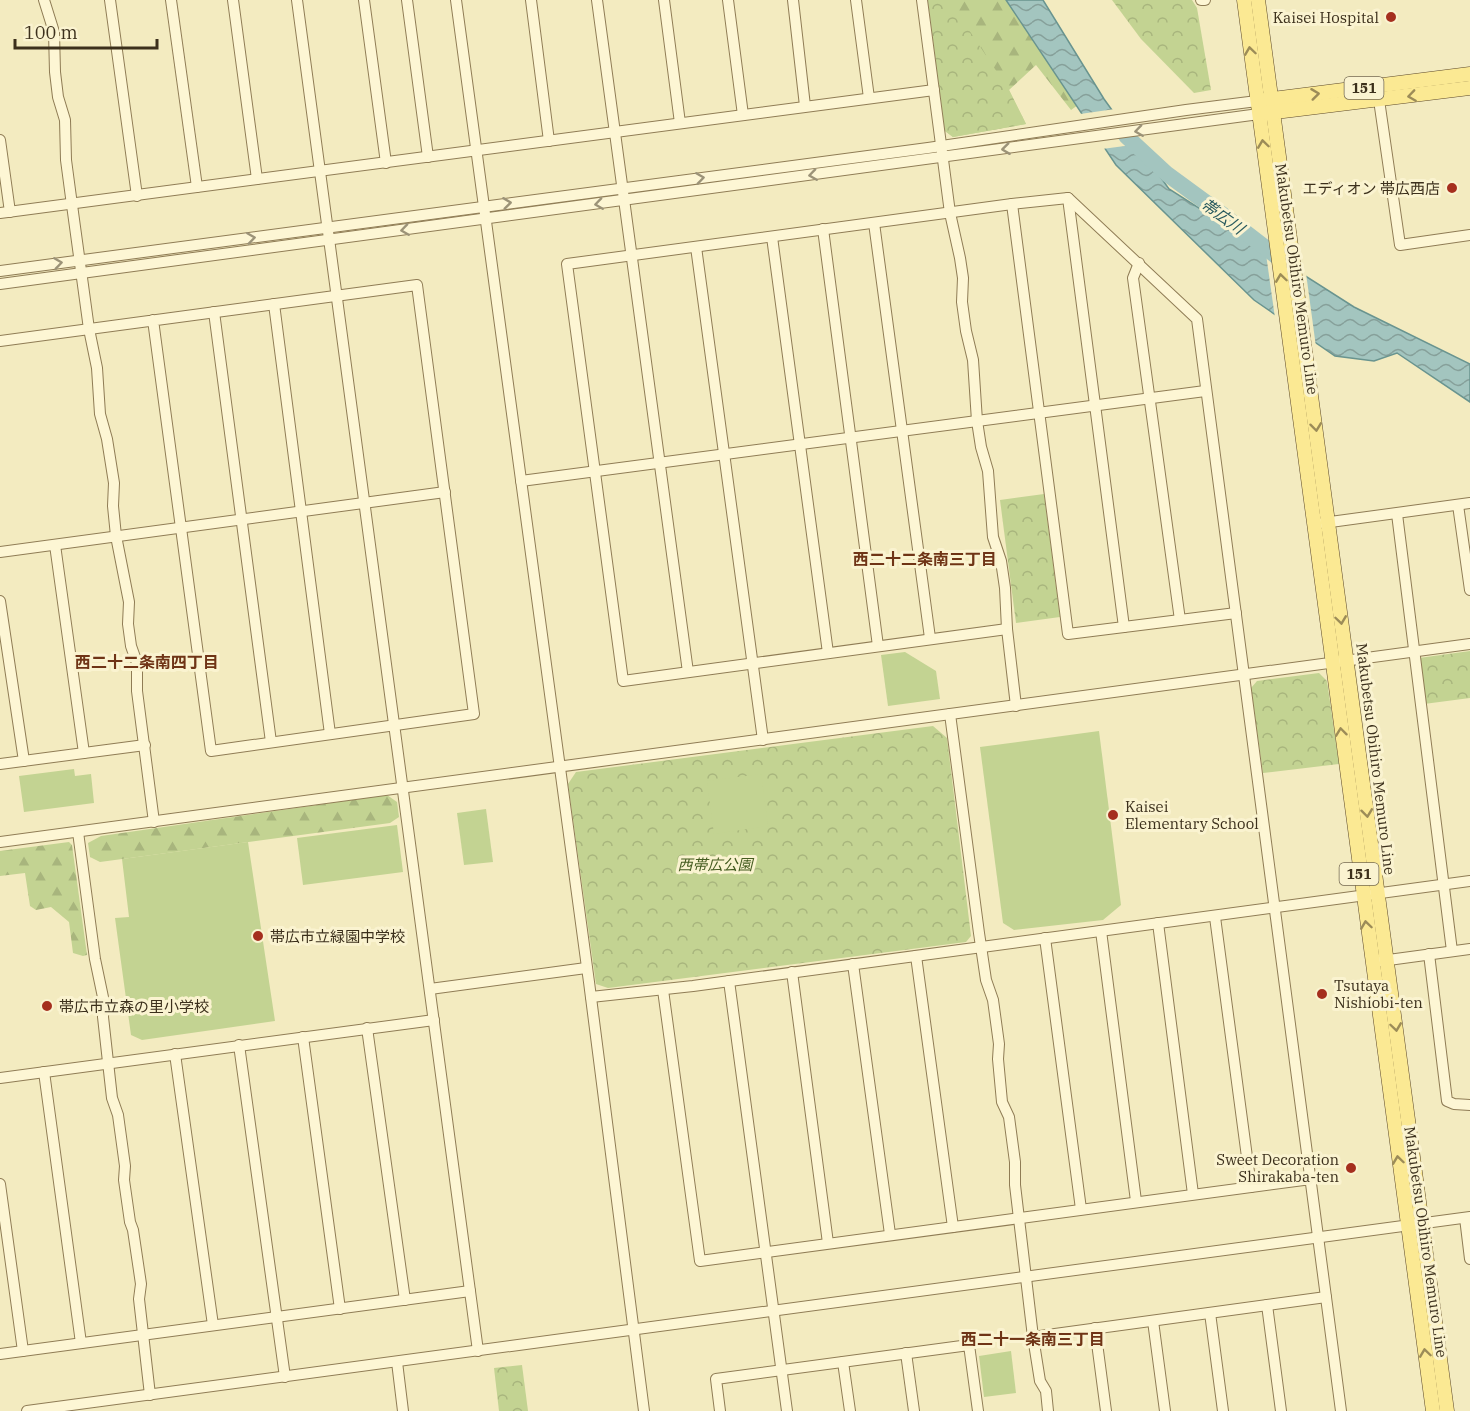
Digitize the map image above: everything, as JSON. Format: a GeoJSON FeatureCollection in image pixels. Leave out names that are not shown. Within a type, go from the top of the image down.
{"type":"FeatureCollection","features":[{"type":"Feature","properties":{"kind":"main road","name":"Makubetsu Obihiro Memuro Line"},"geometry":{"type":"LineString","coordinates":[[1244,0],[1362,896],[1433,1411]]}},
{"type":"Feature","properties":{"kind":"main road","name":"Makubetsu Obihiro Memuro Line"},"geometry":{"type":"LineString","coordinates":[[1258,0],[1447,1411]]}},
{"type":"Feature","properties":{"kind":"main road","name":"151"},"geometry":{"type":"LineString","coordinates":[[1258,108],[1470,74]]}},
{"type":"Feature","properties":{"kind":"main road","name":"151"},"geometry":{"type":"LineString","coordinates":[[1273,106],[1379,100],[1470,88]]}},
{"type":"Feature","properties":{"kind":"street"},"geometry":{"type":"LineString","coordinates":[[44,0],[54,32],[58,97],[65,120],[66,160],[89,329],[97,368],[100,414],[107,439],[114,483],[113,507],[116,537],[129,602],[128,624],[131,646],[137,663],[137,692],[154,822]]}},
{"type":"Feature","properties":{"kind":"street"},"geometry":{"type":"LineString","coordinates":[[110,0],[137,196]]}},
{"type":"Feature","properties":{"kind":"street"},"geometry":{"type":"LineString","coordinates":[[171,0],[197,187]]}},
{"type":"Feature","properties":{"kind":"street"},"geometry":{"type":"LineString","coordinates":[[233,0],[256,179]]}},
{"type":"Feature","properties":{"kind":"street"},"geometry":{"type":"LineString","coordinates":[[297,0],[478,1351]]}},
{"type":"Feature","properties":{"kind":"street"},"geometry":{"type":"LineString","coordinates":[[364,0],[386,163]]}},
{"type":"Feature","properties":{"kind":"street"},"geometry":{"type":"LineString","coordinates":[[407,0],[428,157]]}},
{"type":"Feature","properties":{"kind":"street"},"geometry":{"type":"LineString","coordinates":[[456,0],[591,997],[644,1411]]}},
{"type":"Feature","properties":{"kind":"street"},"geometry":{"type":"LineString","coordinates":[[531,0],[549,141]]}},
{"type":"Feature","properties":{"kind":"street"},"geometry":{"type":"LineString","coordinates":[[597,0],[688,672]]}},
{"type":"Feature","properties":{"kind":"street"},"geometry":{"type":"LineString","coordinates":[[664,0],[680,123]]}},
{"type":"Feature","properties":{"kind":"street"},"geometry":{"type":"LineString","coordinates":[[728,0],[743,115]]}},
{"type":"Feature","properties":{"kind":"street"},"geometry":{"type":"LineString","coordinates":[[793,0],[805,106]]}},
{"type":"Feature","properties":{"kind":"street"},"geometry":{"type":"LineString","coordinates":[[856,0],[869,98]]}},
{"type":"Feature","properties":{"kind":"street"},"geometry":{"type":"LineString","coordinates":[[922,0],[950,213],[960,258],[962,302],[973,360],[977,421],[988,471],[993,537],[1001,561],[1016,706]]}},
{"type":"Feature","properties":{"kind":"street"},"geometry":{"type":"LineString","coordinates":[[0,140],[5,213],[934,90]]}},
{"type":"Feature","properties":{"kind":"street"},"geometry":{"type":"LineString","coordinates":[[1379,100],[1400,245],[1470,236]]}},
{"type":"Feature","properties":{"kind":"street"},"geometry":{"type":"LineString","coordinates":[[0,284],[624,200],[943,152],[1054,130],[1186,110],[1258,108]]}},
{"type":"Feature","properties":{"kind":"street"},"geometry":{"type":"LineString","coordinates":[[0,271],[623,188],[943,152],[1064,141],[1197,124],[1258,108]]}},
{"type":"Feature","properties":{"kind":"street"},"geometry":{"type":"LineString","coordinates":[[1068,198],[1124,627]]}},
{"type":"Feature","properties":{"kind":"street"},"geometry":{"type":"LineString","coordinates":[[1007,629],[623,681],[567,264],[1068,198],[1197,319],[1341,1411]]}},
{"type":"Feature","properties":{"kind":"street"},"geometry":{"type":"LineString","coordinates":[[1012,204],[1068,634],[1236,613]]}},
{"type":"Feature","properties":{"kind":"street"},"geometry":{"type":"LineString","coordinates":[[874,223],[930,638]]}},
{"type":"Feature","properties":{"kind":"street"},"geometry":{"type":"LineString","coordinates":[[823,229],[878,646]]}},
{"type":"Feature","properties":{"kind":"street"},"geometry":{"type":"LineString","coordinates":[[772,237],[828,653]]}},
{"type":"Feature","properties":{"kind":"street"},"geometry":{"type":"LineString","coordinates":[[696,247],[763,740]]}},
{"type":"Feature","properties":{"kind":"street"},"geometry":{"type":"LineString","coordinates":[[1139,263],[1133,278],[1180,620]]}},
{"type":"Feature","properties":{"kind":"street"},"geometry":{"type":"LineString","coordinates":[[0,341],[153,320],[417,285],[474,714],[211,751],[153,320]]}},
{"type":"Feature","properties":{"kind":"street"},"geometry":{"type":"LineString","coordinates":[[274,304],[330,734]]}},
{"type":"Feature","properties":{"kind":"street"},"geometry":{"type":"LineString","coordinates":[[214,312],[271,742]]}},
{"type":"Feature","properties":{"kind":"street"},"geometry":{"type":"LineString","coordinates":[[521,481],[1205,392]]}},
{"type":"Feature","properties":{"kind":"street"},"geometry":{"type":"LineString","coordinates":[[0,552],[445,492]]}},
{"type":"Feature","properties":{"kind":"street"},"geometry":{"type":"LineString","coordinates":[[1314,524],[1470,503]]}},
{"type":"Feature","properties":{"kind":"street"},"geometry":{"type":"LineString","coordinates":[[1458,505],[1470,590]]}},
{"type":"Feature","properties":{"kind":"street"},"geometry":{"type":"LineString","coordinates":[[1396,514],[1452,951]]}},
{"type":"Feature","properties":{"kind":"street"},"geometry":{"type":"LineString","coordinates":[[55,544],[84,753]]}},
{"type":"Feature","properties":{"kind":"street"},"geometry":{"type":"LineString","coordinates":[[0,601],[24,761]]}},
{"type":"Feature","properties":{"kind":"street"},"geometry":{"type":"LineString","coordinates":[[0,842],[1470,644]]}},
{"type":"Feature","properties":{"kind":"street"},"geometry":{"type":"LineString","coordinates":[[951,714],[982,947],[998,1036],[1002,1101],[1011,1129],[1018,1218],[1033,1337],[1040,1381],[1046,1391],[1048,1411]]}},
{"type":"Feature","properties":{"kind":"street"},"geometry":{"type":"LineString","coordinates":[[0,764],[145,745]]}},
{"type":"Feature","properties":{"kind":"street"},"geometry":{"type":"LineString","coordinates":[[78,832],[95,959],[104,1002],[107,1063],[112,1098],[118,1115],[125,1166],[124,1180],[130,1222],[134,1230],[141,1284],[139,1299],[150,1395]]}},
{"type":"Feature","properties":{"kind":"street"},"geometry":{"type":"LineString","coordinates":[[591,997],[663,990],[1470,881]]}},
{"type":"Feature","properties":{"kind":"street"},"geometry":{"type":"LineString","coordinates":[[1215,917],[1251,1186]]}},
{"type":"Feature","properties":{"kind":"street"},"geometry":{"type":"LineString","coordinates":[[1158,923],[1193,1194]]}},
{"type":"Feature","properties":{"kind":"street"},"geometry":{"type":"LineString","coordinates":[[1101,931],[1136,1201]]}},
{"type":"Feature","properties":{"kind":"street"},"geometry":{"type":"LineString","coordinates":[[1045,938],[1081,1209]]}},
{"type":"Feature","properties":{"kind":"street"},"geometry":{"type":"LineString","coordinates":[[1372,962],[1470,949]]}},
{"type":"Feature","properties":{"kind":"street"},"geometry":{"type":"LineString","coordinates":[[1430,954],[1448,1101],[1454,1104],[1470,1104]]}},
{"type":"Feature","properties":{"kind":"street"},"geometry":{"type":"LineString","coordinates":[[916,956],[952,1227]]}},
{"type":"Feature","properties":{"kind":"street"},"geometry":{"type":"LineString","coordinates":[[854,964],[890,1234]]}},
{"type":"Feature","properties":{"kind":"street"},"geometry":{"type":"LineString","coordinates":[[430,989],[586,968]]}},
{"type":"Feature","properties":{"kind":"street"},"geometry":{"type":"LineString","coordinates":[[792,972],[828,1243]]}},
{"type":"Feature","properties":{"kind":"street"},"geometry":{"type":"LineString","coordinates":[[729,981],[787,1411]]}},
{"type":"Feature","properties":{"kind":"street"},"geometry":{"type":"LineString","coordinates":[[663,990],[700,1261],[1311,1179]]}},
{"type":"Feature","properties":{"kind":"street"},"geometry":{"type":"LineString","coordinates":[[0,1078],[434,1020]]}},
{"type":"Feature","properties":{"kind":"street"},"geometry":{"type":"LineString","coordinates":[[367,1028],[405,1300]]}},
{"type":"Feature","properties":{"kind":"street"},"geometry":{"type":"LineString","coordinates":[[303,1037],[340,1309]]}},
{"type":"Feature","properties":{"kind":"street"},"geometry":{"type":"LineString","coordinates":[[239,1046],[285,1377]]}},
{"type":"Feature","properties":{"kind":"street"},"geometry":{"type":"LineString","coordinates":[[175,1054],[213,1325]]}},
{"type":"Feature","properties":{"kind":"street"},"geometry":{"type":"LineString","coordinates":[[44,1072],[81,1343]]}},
{"type":"Feature","properties":{"kind":"street"},"geometry":{"type":"LineString","coordinates":[[0,1184],[23,1351]]}},
{"type":"Feature","properties":{"kind":"street"},"geometry":{"type":"LineString","coordinates":[[27,1411],[89,1407],[150,1395],[1468,1217],[1470,1258]]}},
{"type":"Feature","properties":{"kind":"street"},"geometry":{"type":"LineString","coordinates":[[0,1354],[470,1291]]}},
{"type":"Feature","properties":{"kind":"street"},"geometry":{"type":"LineString","coordinates":[[1033,1337],[1326,1297]]}},
{"type":"Feature","properties":{"kind":"street"},"geometry":{"type":"LineString","coordinates":[[1267,1305],[1281,1411]]}},
{"type":"Feature","properties":{"kind":"street"},"geometry":{"type":"LineString","coordinates":[[1209,1313],[1223,1411]]}},
{"type":"Feature","properties":{"kind":"street"},"geometry":{"type":"LineString","coordinates":[[1153,1321],[1165,1411]]}},
{"type":"Feature","properties":{"kind":"street"},"geometry":{"type":"LineString","coordinates":[[1095,1328],[1106,1411]]}},
{"type":"Feature","properties":{"kind":"street"},"geometry":{"type":"LineString","coordinates":[[720,1411],[716,1379],[969,1345],[978,1411]]}},
{"type":"Feature","properties":{"kind":"street"},"geometry":{"type":"LineString","coordinates":[[906,1353],[914,1411]]}},
{"type":"Feature","properties":{"kind":"street"},"geometry":{"type":"LineString","coordinates":[[397,1362],[403,1411]]}},
{"type":"Feature","properties":{"kind":"street"},"geometry":{"type":"LineString","coordinates":[[843,1362],[850,1411]]}},
{"type":"Feature","properties":{"kind":"green space"},"geometry":{"type":"Polygon","coordinates":[[[928,0],[1016,0],[1085,100],[1071,110],[1036,65],[1009,90],[1026,124],[953,137],[945,131],[928,0]]]}},
{"type":"Feature","properties":{"kind":"green space"},"geometry":{"type":"Polygon","coordinates":[[[928,0],[936,0],[957,12],[1009,90],[1026,124],[953,137],[945,131],[928,0]]]}},
{"type":"Feature","properties":{"kind":"green space"},"geometry":{"type":"Polygon","coordinates":[[[1112,0],[1192,0],[1197,8],[1211,90],[1194,93],[1141,39],[1112,0]]]}},
{"type":"Feature","properties":{"kind":"green space"},"geometry":{"type":"Polygon","coordinates":[[[1044,494],[1060,617],[1016,623],[1000,500],[1044,494]]]}},
{"type":"Feature","properties":{"kind":"green space"},"geometry":{"type":"Polygon","coordinates":[[[1470,651],[1470,698],[1424,704],[1419,658],[1470,651]]]}},
{"type":"Feature","properties":{"kind":"green space"},"geometry":{"type":"Polygon","coordinates":[[[905,652],[936,671],[940,699],[888,706],[881,655],[905,652]]]}},
{"type":"Feature","properties":{"kind":"green space"},"geometry":{"type":"Polygon","coordinates":[[[1319,673],[1327,681],[1339,764],[1263,773],[1251,688],[1257,681],[1319,673]]]}},
{"type":"Feature","properties":{"kind":"green space","name":"西帯広公園"},"geometry":{"type":"Polygon","coordinates":[[[933,726],[947,738],[971,936],[966,942],[608,988],[596,984],[568,784],[576,772],[933,726]]]}},
{"type":"Feature","properties":{"kind":"green space"},"geometry":{"type":"Polygon","coordinates":[[[1099,731],[1121,905],[1103,920],[1014,930],[1003,923],[980,747],[1099,731]]]}},
{"type":"Feature","properties":{"kind":"green space"},"geometry":{"type":"Polygon","coordinates":[[[74,769],[75,776],[91,774],[94,803],[24,812],[19,776],[74,769]]]}},
{"type":"Feature","properties":{"kind":"green space"},"geometry":{"type":"Polygon","coordinates":[[[761,774],[768,826],[714,834],[707,781],[761,774]]]}},
{"type":"Feature","properties":{"kind":"green space"},"geometry":{"type":"Polygon","coordinates":[[[387,795],[397,802],[399,817],[390,823],[100,862],[90,857],[88,843],[101,836],[387,795]]]}},
{"type":"Feature","properties":{"kind":"green space"},"geometry":{"type":"Polygon","coordinates":[[[486,809],[493,862],[464,865],[457,813],[486,809]]]}},
{"type":"Feature","properties":{"kind":"green space"},"geometry":{"type":"Polygon","coordinates":[[[397,825],[403,872],[303,885],[297,838],[397,825]]]}},
{"type":"Feature","properties":{"kind":"green space"},"geometry":{"type":"Polygon","coordinates":[[[69,842],[72,845],[87,955],[83,956],[73,953],[69,922],[51,907],[36,910],[30,906],[25,873],[0,876],[0,851],[69,842]]]}},
{"type":"Feature","properties":{"kind":"green space"},"geometry":{"type":"Polygon","coordinates":[[[248,842],[275,1021],[142,1040],[131,1035],[115,918],[129,917],[122,859],[248,842]]]}},
{"type":"Feature","properties":{"kind":"green space"},"geometry":{"type":"Polygon","coordinates":[[[1011,1351],[1016,1393],[984,1397],[979,1356],[1011,1351]]]}},
{"type":"Feature","properties":{"kind":"green space"},"geometry":{"type":"Polygon","coordinates":[[[522,1365],[528,1411],[499,1411],[494,1368],[522,1365]]]}},
{"type":"Feature","properties":{"kind":"water"},"geometry":{"type":"Polygon","coordinates":[[[1006,0],[1043,0],[1104,99],[1169,189],[1354,307],[1470,364],[1470,402],[1397,353],[1374,361],[1335,356],[1254,300],[1116,165],[1006,0]]]}},
{"type":"Feature","properties":{"kind":"pier"},"geometry":{"type":"Polygon","coordinates":[[[1115,109],[1140,144],[1102,149],[1080,114],[1115,109]]]}},
{"type":"Feature","properties":{"kind":"pier"},"geometry":{"type":"Polygon","coordinates":[[[1265,247],[1306,273],[1316,347],[1275,318],[1265,247]]]}},
{"type":"Feature","properties":{"kind":"waterway","name":"帯広川"},"geometry":{"type":"LineString","coordinates":[[1126,136],[1167,174],[1289,266]]}},
{"type":"Feature","properties":{"kind":"place","name":"Kaisei Hospital"},"geometry":{"type":"Point","coordinates":[1391,17]}},
{"type":"Feature","properties":{"kind":"place","name":"エディオン 帯広西店"},"geometry":{"type":"Point","coordinates":[1452,188]}},
{"type":"Feature","properties":{"kind":"place","name":"Kaisei Elementary School"},"geometry":{"type":"Point","coordinates":[1113,815]}},
{"type":"Feature","properties":{"kind":"place","name":"帯広市立緑園中学校"},"geometry":{"type":"Point","coordinates":[258,936]}},
{"type":"Feature","properties":{"kind":"place","name":"Tsutaya Nishiobi-ten"},"geometry":{"type":"Point","coordinates":[1322,994]}},
{"type":"Feature","properties":{"kind":"place","name":"帯広市立森の里小学校"},"geometry":{"type":"Point","coordinates":[47,1006]}},
{"type":"Feature","properties":{"kind":"place","name":"Sweet Decoration Shirakaba-ten"},"geometry":{"type":"Point","coordinates":[1351,1168]}},
{"type":"Feature","properties":{"kind":"district","name":"西二十二条南三丁目"},"geometry":{"type":"Point","coordinates":[925,559]}},
{"type":"Feature","properties":{"kind":"district","name":"西二十二条南四丁目"},"geometry":{"type":"Point","coordinates":[147,662]}},
{"type":"Feature","properties":{"kind":"district","name":"西二十一条南三丁目"},"geometry":{"type":"Point","coordinates":[1033,1339]}}]}
